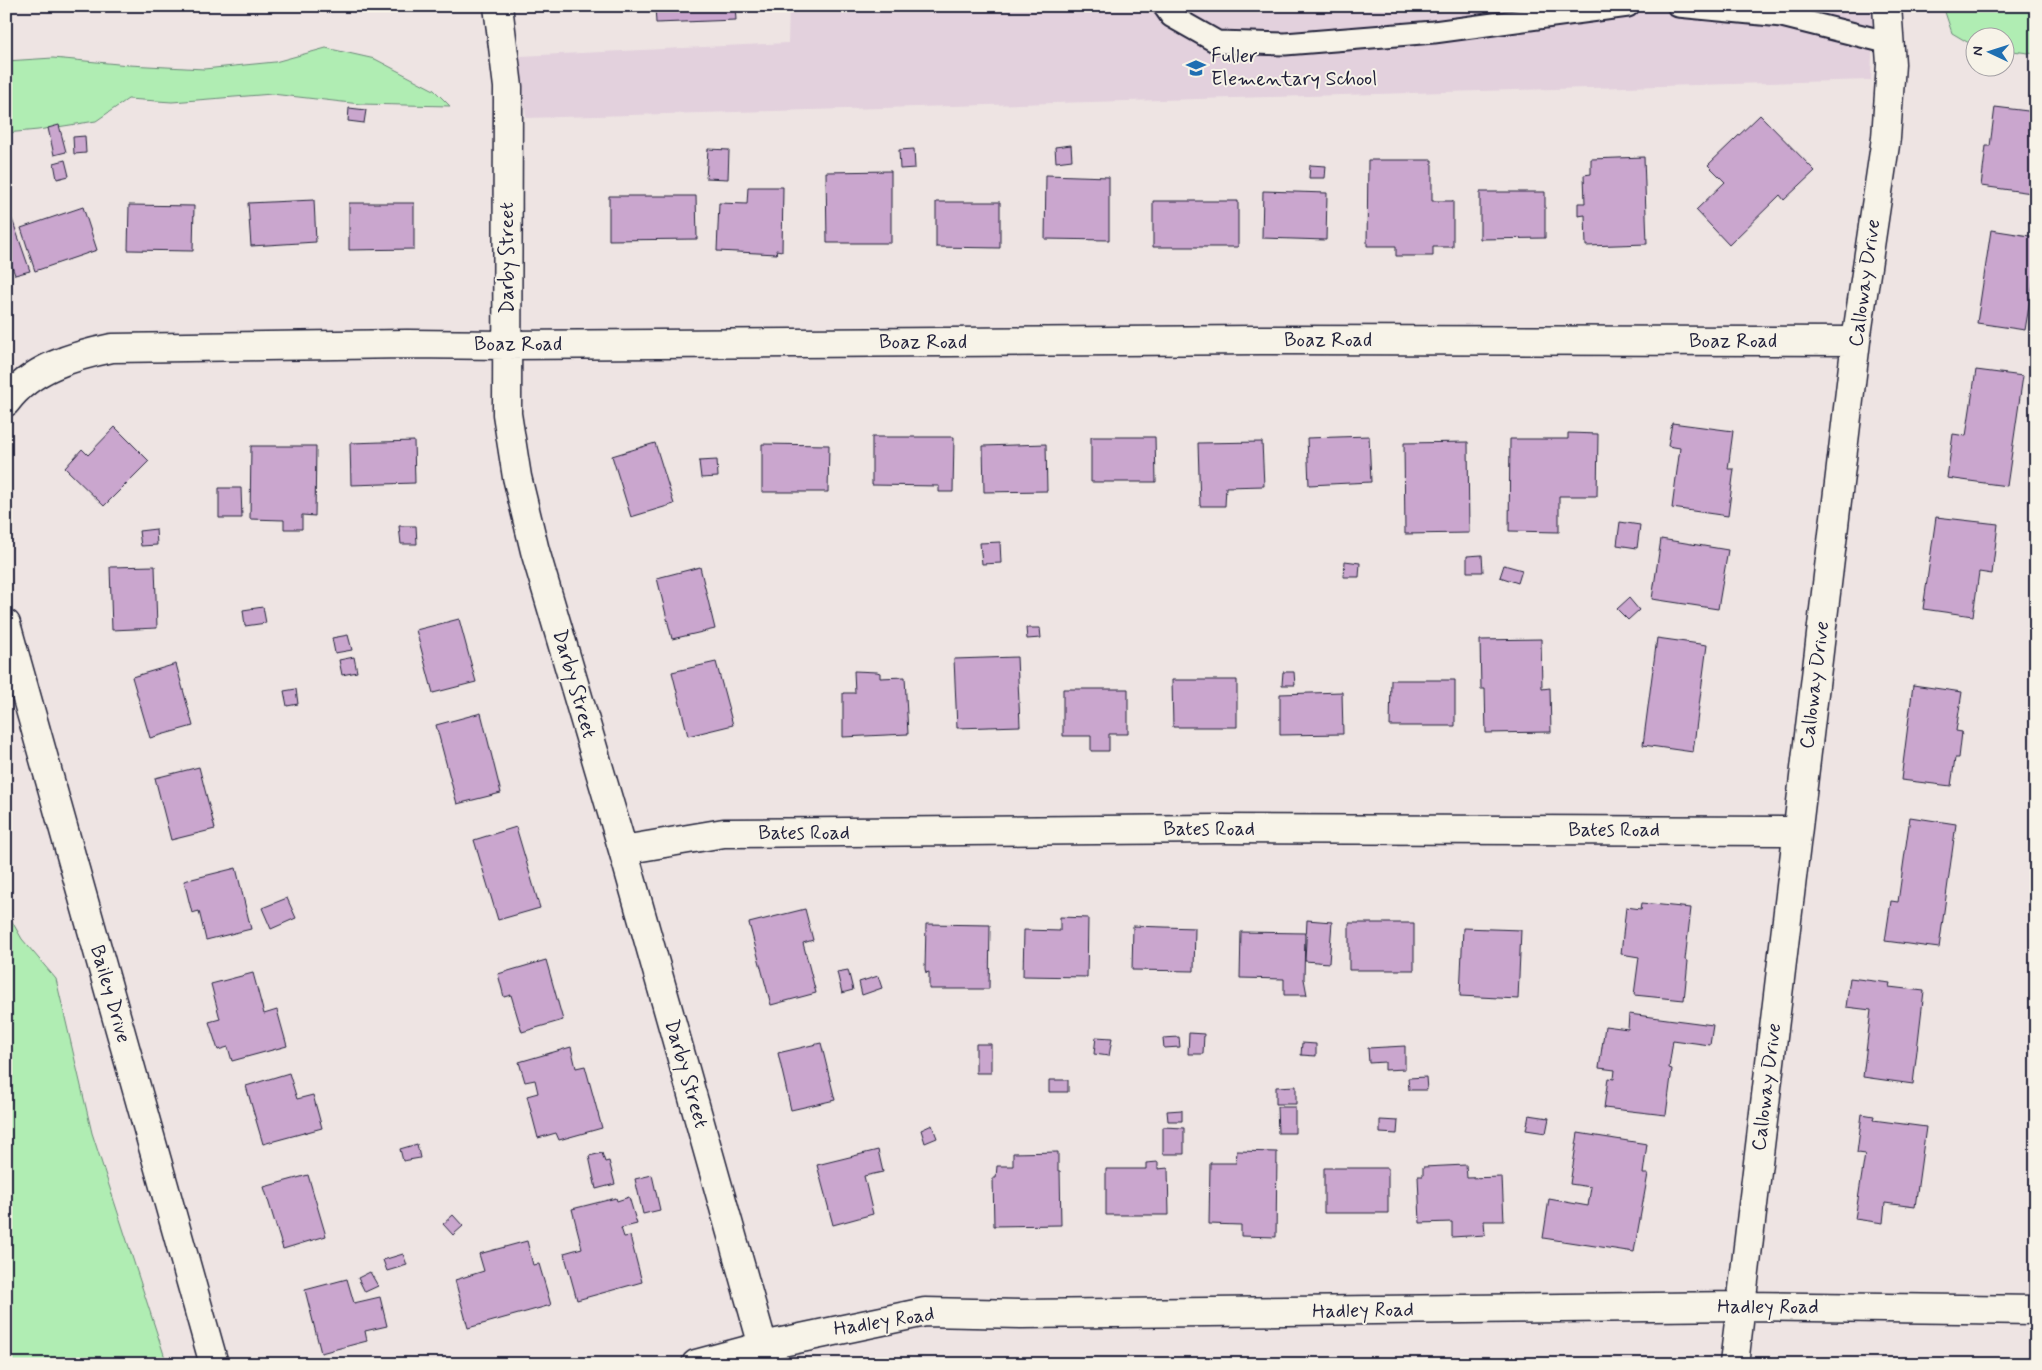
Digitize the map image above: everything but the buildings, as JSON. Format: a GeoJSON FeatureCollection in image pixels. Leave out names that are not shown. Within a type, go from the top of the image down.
{"type":"FeatureCollection","features":[{"type":"Feature","properties":{"kind":"street","name":"Darby Street"},"geometry":{"type":"LineString","coordinates":[[498,6],[508,87],[507,414],[517,476],[535,551],[623,850],[763,1346]]}},
{"type":"Feature","properties":{"kind":"street","name":"Calloway Drive"},"geometry":{"type":"LineString","coordinates":[[1734,1364],[1856,341],[1886,138],[1892,64],[1887,6]]}},
{"type":"Feature","properties":{"kind":"street","name":"Boaz Road"},"geometry":{"type":"LineString","coordinates":[[6,402],[14,391],[48,367],[79,355],[112,348],[407,344],[1260,340],[1856,341]]}},
{"type":"Feature","properties":{"kind":"street","name":"Bailey Drive"},"geometry":{"type":"LineString","coordinates":[[6,624],[214,1364]]}},
{"type":"Feature","properties":{"kind":"street","name":"Bates Road"},"geometry":{"type":"LineString","coordinates":[[623,850],[724,833],[1216,829],[1797,831]]}},
{"type":"Feature","properties":{"kind":"street","name":"Hadley Road"},"geometry":{"type":"LineString","coordinates":[[696,1364],[763,1346],[925,1312],[1021,1314],[1742,1306],[2036,1310]]}},
{"type":"Feature","properties":{"kind":"lane"},"geometry":{"type":"LineString","coordinates":[[1164,6],[1171,16],[1217,42],[1285,44],[1434,32],[1628,6]]}},
{"type":"Feature","properties":{"kind":"lane"},"geometry":{"type":"LineString","coordinates":[[1678,6],[1782,16],[1890,43]]}},
{"type":"Feature","properties":{"kind":"shaded area","name":"Fuller Elementary School"},"geometry":{"type":"Polygon","coordinates":[[[789,6],[1874,6],[1871,80],[526,118],[520,56],[788,43],[789,6]]]}},
{"type":"Feature","properties":{"kind":"green space"},"geometry":{"type":"Polygon","coordinates":[[[1943,6],[2036,6],[2036,54],[2014,51],[2014,28],[1964,28],[1964,40],[1952,33],[1943,6]]]}},
{"type":"Feature","properties":{"kind":"green space"},"geometry":{"type":"Polygon","coordinates":[[[326,48],[375,59],[434,90],[450,106],[360,104],[272,94],[172,102],[128,99],[96,121],[6,133],[6,61],[53,58],[204,69],[275,62],[326,48]]]}},
{"type":"Feature","properties":{"kind":"green space"},"geometry":{"type":"Polygon","coordinates":[[[6,911],[22,939],[56,979],[92,1133],[167,1364],[6,1364],[6,911]]]}},
{"type":"Feature","properties":{"kind":"place","name":"Fuller Elementary School"},"geometry":{"type":"Point","coordinates":[1196,68]}}]}
